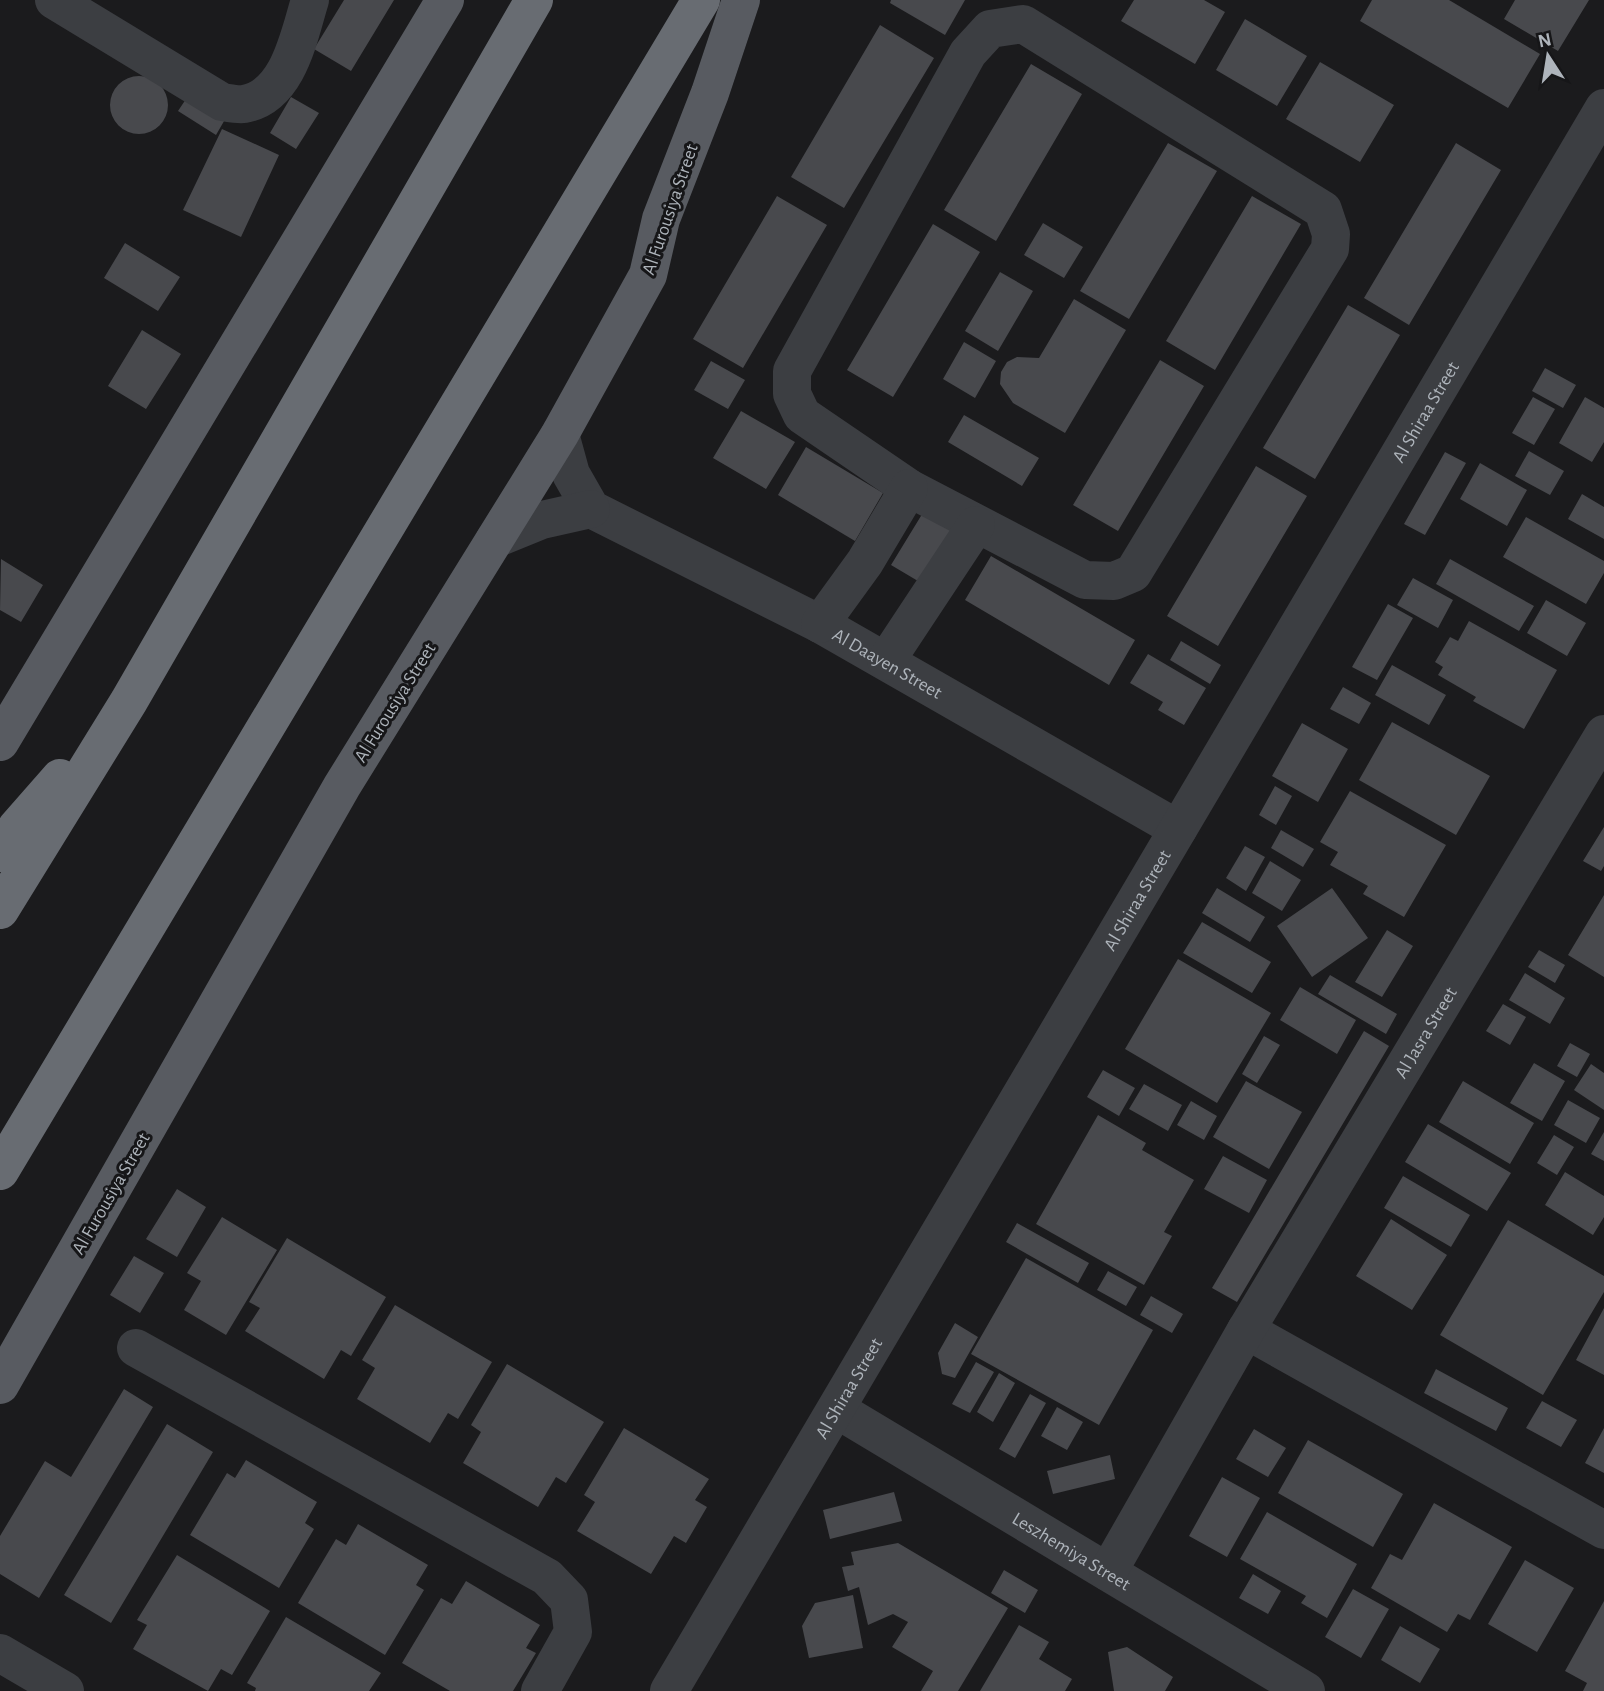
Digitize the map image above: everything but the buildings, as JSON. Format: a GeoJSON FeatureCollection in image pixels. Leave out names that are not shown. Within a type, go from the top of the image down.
{"type":"FeatureCollection","features":[{"type":"Feature","properties":{"kind":"highway"},"geometry":{"type":"LineString","coordinates":[[0,910],[129,701],[534,0]]}},
{"type":"Feature","properties":{"kind":"highway"},"geometry":{"type":"LineString","coordinates":[[0,1171],[701,0]]}},
{"type":"Feature","properties":{"kind":"highway"},"geometry":{"type":"LineString","coordinates":[[0,853],[17,827],[129,701]]}},
{"type":"Feature","properties":{"kind":"main road"},"geometry":{"type":"LineString","coordinates":[[0,742],[445,0]]}},
{"type":"Feature","properties":{"kind":"main road","name":"Al Furousiya Street"},"geometry":{"type":"LineString","coordinates":[[0,1385],[342,786],[560,434],[648,275],[661,219],[710,93],[741,0]]}},
{"type":"Feature","properties":{"kind":"street"},"geometry":{"type":"LineString","coordinates":[[54,0],[222,102],[245,104],[274,88],[291,60],[310,0]]}},
{"type":"Feature","properties":{"kind":"street"},"geometry":{"type":"LineString","coordinates":[[1023,24],[1323,209],[1331,234],[1330,249],[1133,573],[1114,581],[1085,580],[909,488],[802,415],[792,394],[792,371],[968,52],[990,29],[1023,24]]}},
{"type":"Feature","properties":{"kind":"street","name":"Al Shiraa Street"},"geometry":{"type":"LineString","coordinates":[[670,1691],[1604,108]]}},
{"type":"Feature","properties":{"kind":"street"},"geometry":{"type":"LineString","coordinates":[[495,540],[542,520],[591,509],[571,474],[560,434]]}},
{"type":"Feature","properties":{"kind":"street"},"geometry":{"type":"LineString","coordinates":[[820,624],[864,562],[909,488]]}},
{"type":"Feature","properties":{"kind":"street","name":"Al Daayen Street"},"geometry":{"type":"LineString","coordinates":[[591,509],[820,624],[1178,830]]}},
{"type":"Feature","properties":{"kind":"street"},"geometry":{"type":"LineString","coordinates":[[886,661],[976,525]]}},
{"type":"Feature","properties":{"kind":"street","name":"Al Jasra Street"},"geometry":{"type":"LineString","coordinates":[[1108,1572],[1246,1330],[1604,734]]}},
{"type":"Feature","properties":{"kind":"street"},"geometry":{"type":"LineString","coordinates":[[1246,1330],[1604,1530]]}},
{"type":"Feature","properties":{"kind":"street"},"geometry":{"type":"LineString","coordinates":[[136,1348],[547,1577],[569,1600],[573,1632],[540,1691]]}},
{"type":"Feature","properties":{"kind":"street","name":"Leszhemiya Street"},"geometry":{"type":"LineString","coordinates":[[836,1409],[1306,1691]]}},
{"type":"Feature","properties":{"kind":"street"},"geometry":{"type":"LineString","coordinates":[[0,1653],[65,1691]]}}]}
